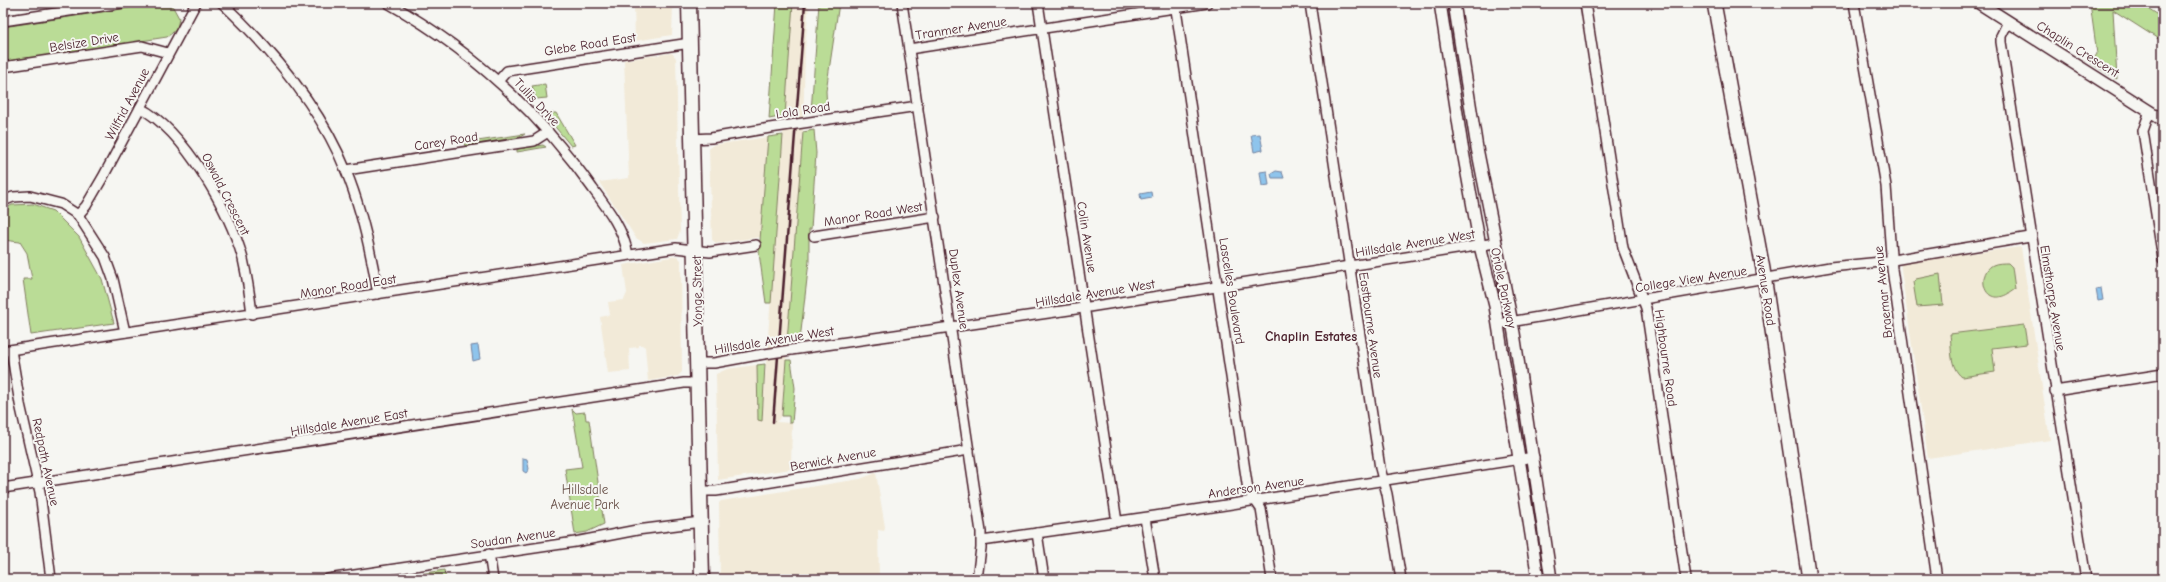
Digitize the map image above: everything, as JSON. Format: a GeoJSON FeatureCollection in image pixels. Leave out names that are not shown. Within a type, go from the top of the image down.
{"type":"FeatureCollection","features":[{"type":"Feature","properties":{"kind":"main road","name":"Yonge Street"},"geometry":{"type":"LineString","coordinates":[[689,3],[696,249],[702,579]]}},
{"type":"Feature","properties":{"kind":"main road","name":"Avenue Road"},"geometry":{"type":"LineString","coordinates":[[1714,3],[1764,280],[1809,579]]}},
{"type":"Feature","properties":{"kind":"street"},"geometry":{"type":"LineString","coordinates":[[3,21],[122,3]]}},
{"type":"Feature","properties":{"kind":"street","name":"Wilfrid Avenue"},"geometry":{"type":"LineString","coordinates":[[78,215],[86,206],[103,177],[196,3]]}},
{"type":"Feature","properties":{"kind":"street"},"geometry":{"type":"LineString","coordinates":[[222,3],[288,72],[318,116],[346,170],[363,220],[378,294]]}},
{"type":"Feature","properties":{"kind":"street","name":"Tullis Drive"},"geometry":{"type":"LineString","coordinates":[[388,3],[426,24],[499,80],[548,132],[580,171],[617,224],[626,241],[628,255]]}},
{"type":"Feature","properties":{"kind":"street","name":"Duplex Avenue"},"geometry":{"type":"LineString","coordinates":[[902,3],[982,541],[977,579]]}},
{"type":"Feature","properties":{"kind":"street","name":"Colin Avenue"},"geometry":{"type":"LineString","coordinates":[[1038,3],[1117,522]]}},
{"type":"Feature","properties":{"kind":"street","name":"Tranmer Avenue"},"geometry":{"type":"LineString","coordinates":[[909,49],[1175,6],[1206,3]]}},
{"type":"Feature","properties":{"kind":"street","name":"Eastbourne Avenue"},"geometry":{"type":"LineString","coordinates":[[1310,3],[1380,468],[1384,480],[1401,579]]}},
{"type":"Feature","properties":{"kind":"street","name":"Oriole Parkway"},"geometry":{"type":"LineString","coordinates":[[1440,3],[1462,146],[1480,246],[1498,324],[1538,579]]}},
{"type":"Feature","properties":{"kind":"street","name":"Oriole Parkway"},"geometry":{"type":"LineString","coordinates":[[1454,3],[1495,243],[1511,321],[1534,457],[1551,579]]}},
{"type":"Feature","properties":{"kind":"street","name":"Highbourne Road"},"geometry":{"type":"LineString","coordinates":[[1585,3],[1623,248],[1646,308],[1686,579]]}},
{"type":"Feature","properties":{"kind":"street","name":"Braemar Avenue"},"geometry":{"type":"LineString","coordinates":[[1854,3],[1886,186],[1892,260],[1936,579]]}},
{"type":"Feature","properties":{"kind":"street","name":"Chaplin Crescent"},"geometry":{"type":"LineString","coordinates":[[1979,3],[2163,120]]}},
{"type":"Feature","properties":{"kind":"street","name":"Lascelles Boulevard"},"geometry":{"type":"LineString","coordinates":[[1175,6],[1219,287],[1248,490],[1261,509],[1272,579]]}},
{"type":"Feature","properties":{"kind":"street","name":"Elmsthorpe Avenue"},"geometry":{"type":"LineString","coordinates":[[2008,22],[2001,36],[2001,42],[2030,237],[2086,579]]}},
{"type":"Feature","properties":{"kind":"street","name":"Glebe Road East"},"geometry":{"type":"LineString","coordinates":[[499,80],[507,71],[690,43]]}},
{"type":"Feature","properties":{"kind":"street","name":"Belsize Drive"},"geometry":{"type":"LineString","coordinates":[[3,67],[142,46],[168,53]]}},
{"type":"Feature","properties":{"kind":"street","name":"Lola Road"},"geometry":{"type":"LineString","coordinates":[[692,139],[711,138],[918,106]]}},
{"type":"Feature","properties":{"kind":"street","name":"Oswald Crescent"},"geometry":{"type":"LineString","coordinates":[[140,108],[164,124],[193,158],[211,189],[228,222],[242,259],[252,314]]}},
{"type":"Feature","properties":{"kind":"street"},"geometry":{"type":"LineString","coordinates":[[2150,111],[2143,131],[2163,259]]}},
{"type":"Feature","properties":{"kind":"street","name":"Carey Road"},"geometry":{"type":"LineString","coordinates":[[346,170],[534,140],[548,132]]}},
{"type":"Feature","properties":{"kind":"street"},"geometry":{"type":"LineString","coordinates":[[3,201],[13,197],[30,196],[61,204],[78,215],[105,257],[113,279],[126,332]]}},
{"type":"Feature","properties":{"kind":"street","name":"Manor Road West"},"geometry":{"type":"LineString","coordinates":[[814,236],[935,217]]}},
{"type":"Feature","properties":{"kind":"street","name":"College View Avenue"},"geometry":{"type":"LineString","coordinates":[[1498,324],[1830,268],[1892,260],[2030,237]]}},
{"type":"Feature","properties":{"kind":"street","name":"Hillsdale Avenue West"},"geometry":{"type":"LineString","coordinates":[[698,363],[714,363],[791,350],[1085,308],[1495,243]]}},
{"type":"Feature","properties":{"kind":"street"},"geometry":{"type":"LineString","coordinates":[[696,249],[710,252],[756,245]]}},
{"type":"Feature","properties":{"kind":"street","name":"Manor Road East"},"geometry":{"type":"LineString","coordinates":[[7,351],[681,247],[696,249]]}},
{"type":"Feature","properties":{"kind":"street","name":"Redpath Avenue"},"geometry":{"type":"LineString","coordinates":[[7,351],[40,492],[51,579]]}},
{"type":"Feature","properties":{"kind":"street"},"geometry":{"type":"LineString","coordinates":[[2055,391],[2163,374]]}},
{"type":"Feature","properties":{"kind":"street","name":"Hillsdale Avenue East"},"geometry":{"type":"LineString","coordinates":[[3,488],[684,383],[699,383]]}},
{"type":"Feature","properties":{"kind":"street","name":"Berwick Avenue"},"geometry":{"type":"LineString","coordinates":[[701,492],[821,475],[968,450]]}},
{"type":"Feature","properties":{"kind":"street","name":"Anderson Avenue"},"geometry":{"type":"LineString","coordinates":[[982,541],[1145,518],[1534,457]]}},
{"type":"Feature","properties":{"kind":"street"},"geometry":{"type":"LineString","coordinates":[[1145,518],[1155,579]]}},
{"type":"Feature","properties":{"kind":"street","name":"Soudan Avenue"},"geometry":{"type":"LineString","coordinates":[[328,579],[343,578],[489,554],[574,542],[637,530],[701,522]]}},
{"type":"Feature","properties":{"kind":"street"},"geometry":{"type":"LineString","coordinates":[[1037,533],[1044,579]]}},
{"type":"Feature","properties":{"kind":"street"},"geometry":{"type":"LineString","coordinates":[[489,554],[493,579]]}},
{"type":"Feature","properties":{"kind":"shaded area"},"geometry":{"type":"Polygon","coordinates":[[[634,3],[673,3],[672,35],[635,41],[634,3]]]}},
{"type":"Feature","properties":{"kind":"shaded area"},"geometry":{"type":"Polygon","coordinates":[[[793,3],[809,3],[805,49],[803,132],[782,416],[776,422],[792,423],[791,469],[718,480],[716,374],[727,369],[757,365],[758,420],[763,403],[793,3]]]}},
{"type":"Feature","properties":{"kind":"shaded area"},"geometry":{"type":"Polygon","coordinates":[[[672,53],[676,58],[680,231],[677,239],[644,243],[636,238],[599,182],[629,178],[624,60],[672,53]]]}},
{"type":"Feature","properties":{"kind":"shaded area"},"geometry":{"type":"Polygon","coordinates":[[[768,137],[761,237],[716,243],[712,240],[709,149],[713,145],[768,137]]]}},
{"type":"Feature","properties":{"kind":"shaded area"},"geometry":{"type":"Polygon","coordinates":[[[2021,247],[2050,440],[1928,458],[1900,262],[2021,247]]]}},
{"type":"Feature","properties":{"kind":"shaded area"},"geometry":{"type":"Polygon","coordinates":[[[677,256],[681,260],[682,372],[678,376],[648,381],[645,347],[639,345],[639,347],[629,348],[630,371],[608,373],[600,317],[610,315],[608,302],[624,300],[627,293],[623,265],[677,256]]]}},
{"type":"Feature","properties":{"kind":"shaded area"},"geometry":{"type":"Polygon","coordinates":[[[876,473],[885,527],[884,531],[878,530],[879,579],[720,579],[719,503],[721,501],[860,479],[876,473]]]}},
{"type":"Feature","properties":{"kind":"green space"},"geometry":{"type":"Polygon","coordinates":[[[161,3],[173,7],[179,18],[177,29],[167,37],[3,62],[3,27],[161,3]]]}},
{"type":"Feature","properties":{"kind":"green space"},"geometry":{"type":"Polygon","coordinates":[[[777,3],[793,3],[785,116],[769,119],[777,3]]]}},
{"type":"Feature","properties":{"kind":"green space"},"geometry":{"type":"Polygon","coordinates":[[[819,3],[839,3],[826,91],[827,109],[811,112],[819,3]]]}},
{"type":"Feature","properties":{"kind":"green space"},"geometry":{"type":"Polygon","coordinates":[[[2090,3],[2140,3],[2163,18],[2163,42],[2113,10],[2117,79],[2091,63],[2097,54],[2090,3]]]}},
{"type":"Feature","properties":{"kind":"green space"},"geometry":{"type":"Polygon","coordinates":[[[545,84],[547,98],[536,99],[532,86],[545,84]]]}},
{"type":"Feature","properties":{"kind":"green space"},"geometry":{"type":"Polygon","coordinates":[[[550,113],[556,113],[575,145],[571,146],[546,116],[550,113]]]}},
{"type":"Feature","properties":{"kind":"green space"},"geometry":{"type":"Polygon","coordinates":[[[814,130],[816,153],[811,229],[809,229],[809,261],[800,340],[787,342],[803,132],[814,130]]]}},
{"type":"Feature","properties":{"kind":"green space"},"geometry":{"type":"Polygon","coordinates":[[[525,134],[520,137],[465,146],[464,143],[525,134]]]}},
{"type":"Feature","properties":{"kind":"green space"},"geometry":{"type":"Polygon","coordinates":[[[783,135],[771,303],[766,303],[759,253],[768,137],[783,135]]]}},
{"type":"Feature","properties":{"kind":"green space"},"geometry":{"type":"Polygon","coordinates":[[[543,145],[546,147],[517,152],[517,149],[543,145]]]}},
{"type":"Feature","properties":{"kind":"green space"},"geometry":{"type":"Polygon","coordinates":[[[33,204],[53,211],[79,237],[102,279],[114,323],[31,335],[23,279],[32,279],[27,253],[20,242],[3,240],[3,210],[12,205],[33,204]]]}},
{"type":"Feature","properties":{"kind":"green space"},"geometry":{"type":"Polygon","coordinates":[[[2008,263],[2012,267],[2015,289],[2004,296],[1996,297],[1990,295],[1986,290],[1984,276],[1993,265],[2008,263]]]}},
{"type":"Feature","properties":{"kind":"green space"},"geometry":{"type":"Polygon","coordinates":[[[1940,274],[1943,305],[1917,307],[1913,282],[1916,279],[1940,274]]]}},
{"type":"Feature","properties":{"kind":"green space"},"geometry":{"type":"Polygon","coordinates":[[[2024,325],[2027,344],[1992,348],[1995,372],[1962,377],[1958,373],[1953,363],[1950,334],[2024,325]]]}},
{"type":"Feature","properties":{"kind":"green space"},"geometry":{"type":"Polygon","coordinates":[[[786,360],[791,360],[795,388],[792,423],[789,423],[789,416],[782,416],[786,360]]]}},
{"type":"Feature","properties":{"kind":"green space"},"geometry":{"type":"Polygon","coordinates":[[[765,364],[762,421],[758,420],[757,365],[765,364]]]}},
{"type":"Feature","properties":{"kind":"green space","name":"Hillsdale Avenue Park"},"geometry":{"type":"Polygon","coordinates":[[[572,409],[576,413],[585,412],[586,420],[589,420],[604,524],[587,532],[575,534],[565,469],[582,467],[572,409]]]}},
{"type":"Feature","properties":{"kind":"green space"},"geometry":{"type":"Polygon","coordinates":[[[444,570],[446,579],[391,579],[444,570]]]}},
{"type":"Feature","properties":{"kind":"water"},"geometry":{"type":"Polygon","coordinates":[[[1260,134],[1263,150],[1254,152],[1251,135],[1260,134]]]}},
{"type":"Feature","properties":{"kind":"water"},"geometry":{"type":"Polygon","coordinates":[[[1267,171],[1269,185],[1262,186],[1260,172],[1267,171]]]}},
{"type":"Feature","properties":{"kind":"water"},"geometry":{"type":"Polygon","coordinates":[[[1276,171],[1282,172],[1284,178],[1272,178],[1271,174],[1276,171]]]}},
{"type":"Feature","properties":{"kind":"water"},"geometry":{"type":"Polygon","coordinates":[[[1151,192],[1152,198],[1141,200],[1140,194],[1151,192]]]}},
{"type":"Feature","properties":{"kind":"water"},"geometry":{"type":"Polygon","coordinates":[[[2101,288],[2103,300],[2098,301],[2096,289],[2101,288]]]}},
{"type":"Feature","properties":{"kind":"water"},"geometry":{"type":"Polygon","coordinates":[[[478,345],[480,359],[473,361],[471,346],[478,345]]]}},
{"type":"Feature","properties":{"kind":"water"},"geometry":{"type":"Polygon","coordinates":[[[523,458],[527,459],[529,469],[526,473],[523,471],[523,458]]]}},
{"type":"Feature","properties":{"kind":"railway"},"geometry":{"type":"LineString","coordinates":[[773,422],[805,3]]}},
{"type":"Feature","properties":{"kind":"district","name":"Chaplin Estates"},"geometry":{"type":"Point","coordinates":[1311,336]}}]}
